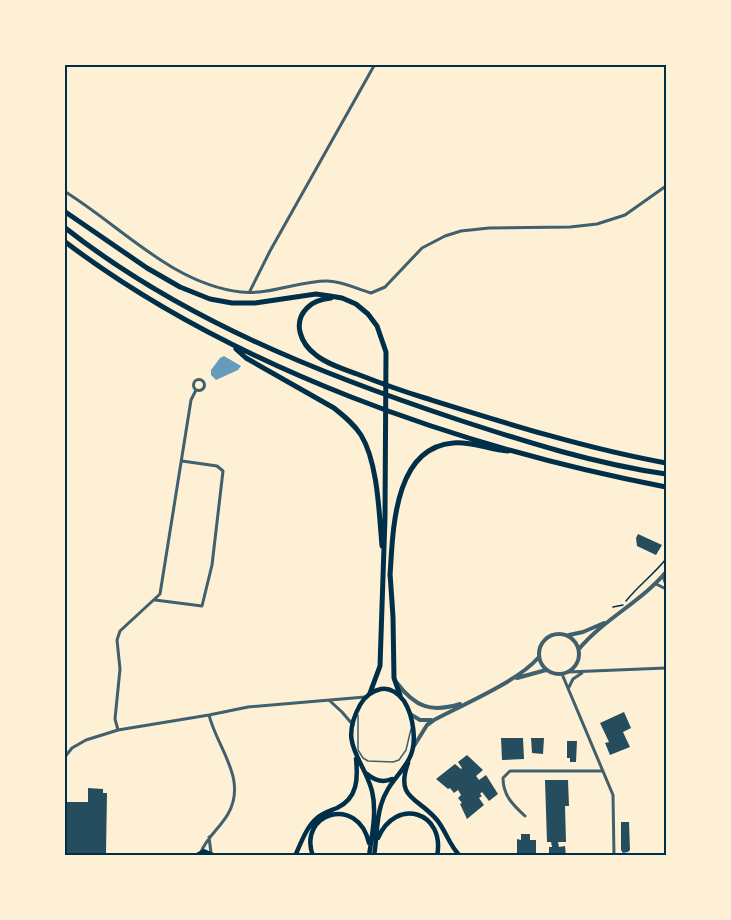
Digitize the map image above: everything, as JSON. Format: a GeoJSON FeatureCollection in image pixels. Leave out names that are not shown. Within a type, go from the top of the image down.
{"type":"FeatureCollection","features":[{"type":"Feature","properties":{"kind":"highway"},"geometry":{"type":"LineString","coordinates":[[64,211],[147,268],[180,287],[210,299],[232,303],[255,303],[316,294],[342,298],[356,304],[368,314],[377,326],[386,352],[387,577]]}},
{"type":"Feature","properties":{"kind":"highway"},"geometry":{"type":"LineString","coordinates":[[64,227],[111,261],[171,298],[226,328],[289,358],[382,395],[499,433],[574,454],[666,474]]}},
{"type":"Feature","properties":{"kind":"highway"},"geometry":{"type":"LineString","coordinates":[[64,241],[138,292],[228,343],[281,367],[370,403],[454,432],[617,477],[666,487]]}},
{"type":"Feature","properties":{"kind":"highway"},"geometry":{"type":"LineString","coordinates":[[342,298],[327,298],[315,302],[301,316],[299,326],[302,339],[308,348],[324,360],[396,389],[513,425],[619,454],[666,463]]}},
{"type":"Feature","properties":{"kind":"highway"},"geometry":{"type":"LineString","coordinates":[[228,343],[246,358],[334,408],[353,424],[368,449],[393,617],[394,678],[400,695]]}},
{"type":"Feature","properties":{"kind":"highway"},"geometry":{"type":"LineString","coordinates":[[370,693],[380,666],[394,516],[409,472],[417,460],[434,448],[452,443],[494,450],[518,451]]}},
{"type":"Feature","properties":{"kind":"main road"},"geometry":{"type":"LineString","coordinates":[[295,855],[309,826],[316,819],[340,807],[353,792],[358,780],[356,756],[351,737],[358,708],[370,693],[385,688],[400,695],[412,725],[414,746],[403,781],[405,788],[437,820],[460,855]]}},
{"type":"Feature","properties":{"kind":"main road"},"geometry":{"type":"LineString","coordinates":[[356,756],[372,790],[375,806],[369,855]]}},
{"type":"Feature","properties":{"kind":"main road"},"geometry":{"type":"LineString","coordinates":[[374,855],[380,808],[385,792],[409,759]]}},
{"type":"Feature","properties":{"kind":"main road"},"geometry":{"type":"LineString","coordinates":[[365,772],[374,779],[388,781],[394,778]]}},
{"type":"Feature","properties":{"kind":"main road"},"geometry":{"type":"LineString","coordinates":[[376,844],[386,824],[392,819],[407,813],[416,814],[423,816],[432,824],[439,844],[437,855]]}},
{"type":"Feature","properties":{"kind":"main road"},"geometry":{"type":"LineString","coordinates":[[313,855],[310,845],[314,829],[325,817],[338,814],[351,816],[359,821],[365,828],[370,849]]}},
{"type":"Feature","properties":{"kind":"main road"},"geometry":{"type":"LineString","coordinates":[[195,855],[201,852],[213,854]]}},
{"type":"Feature","properties":{"kind":"street"},"geometry":{"type":"LineString","coordinates":[[249,292],[375,64]]}},
{"type":"Feature","properties":{"kind":"street"},"geometry":{"type":"LineString","coordinates":[[64,191],[172,267],[224,288],[249,292],[330,281],[371,293],[378,291],[422,248],[445,236],[460,231],[479,229],[570,227],[597,224],[625,215],[666,186]]}},
{"type":"Feature","properties":{"kind":"street"},"geometry":{"type":"LineString","coordinates":[[118,730],[115,719],[120,669],[117,640],[120,631],[155,600],[162,588],[191,400],[196,390]]}},
{"type":"Feature","properties":{"kind":"street"},"geometry":{"type":"LineString","coordinates":[[155,600],[202,606],[212,565],[223,471],[217,466],[182,460]]}},
{"type":"Feature","properties":{"kind":"street"},"geometry":{"type":"LineString","coordinates":[[568,672],[578,660],[579,650],[588,638],[656,584],[665,574]]}},
{"type":"Feature","properties":{"kind":"street"},"geometry":{"type":"LineString","coordinates":[[656,584],[666,587],[665,574]]}},
{"type":"Feature","properties":{"kind":"street"},"geometry":{"type":"LineString","coordinates":[[568,636],[610,620]]}},
{"type":"Feature","properties":{"kind":"street"},"geometry":{"type":"LineString","coordinates":[[414,746],[427,725],[434,720],[511,680],[532,665],[538,658],[540,644],[546,638],[560,633],[573,639],[579,650]]}},
{"type":"Feature","properties":{"kind":"street"},"geometry":{"type":"LineString","coordinates":[[538,658],[546,670],[554,674],[666,668]]}},
{"type":"Feature","properties":{"kind":"street"},"geometry":{"type":"LineString","coordinates":[[511,680],[546,670]]}},
{"type":"Feature","properties":{"kind":"street"},"geometry":{"type":"LineString","coordinates":[[569,688],[573,679],[584,672]]}},
{"type":"Feature","properties":{"kind":"street"},"geometry":{"type":"LineString","coordinates":[[562,674],[614,802],[614,855]]}},
{"type":"Feature","properties":{"kind":"street"},"geometry":{"type":"LineString","coordinates":[[394,678],[406,695],[424,706],[436,709],[469,701]]}},
{"type":"Feature","properties":{"kind":"street"},"geometry":{"type":"LineString","coordinates":[[64,758],[72,748],[86,740],[118,730],[248,707],[308,700],[330,701],[365,697]]}},
{"type":"Feature","properties":{"kind":"street"},"geometry":{"type":"LineString","coordinates":[[330,701],[353,725]]}},
{"type":"Feature","properties":{"kind":"street"},"geometry":{"type":"LineString","coordinates":[[409,714],[426,722],[434,720]]}},
{"type":"Feature","properties":{"kind":"street"},"geometry":{"type":"LineString","coordinates":[[201,852],[209,836],[229,813],[235,791],[232,769],[212,728],[209,715]]}},
{"type":"Feature","properties":{"kind":"street"},"geometry":{"type":"LineString","coordinates":[[525,816],[511,803],[503,788],[503,778],[510,771],[603,771]]}},
{"type":"Feature","properties":{"kind":"street"},"geometry":{"type":"LineString","coordinates":[[209,836],[213,854]]}},
{"type":"Feature","properties":{"kind":"lane"},"geometry":{"type":"LineString","coordinates":[[358,708],[358,750],[368,761],[393,762],[399,760],[406,750],[412,725]]}},
{"type":"Feature","properties":{"kind":"path"},"geometry":{"type":"LineString","coordinates":[[613,608],[624,604],[666,559]]}},
{"type":"Feature","properties":{"kind":"water"},"geometry":{"type":"Polygon","coordinates":[[[224,356],[241,366],[238,370],[216,380],[211,375],[211,370],[224,356]]]}},
{"type":"Feature","properties":{"kind":"building"},"geometry":{"type":"Polygon","coordinates":[[[638,534],[662,545],[656,555],[637,546],[638,534]]]}},
{"type":"Feature","properties":{"kind":"building"},"geometry":{"type":"Polygon","coordinates":[[[624,712],[631,728],[623,732],[630,747],[610,755],[605,743],[609,742],[600,723],[624,712]]]}},
{"type":"Feature","properties":{"kind":"building"},"geometry":{"type":"Polygon","coordinates":[[[501,738],[523,738],[524,759],[502,760],[501,738]]]}},
{"type":"Feature","properties":{"kind":"building"},"geometry":{"type":"Polygon","coordinates":[[[531,738],[544,738],[543,754],[532,753],[531,738]]]}},
{"type":"Feature","properties":{"kind":"building"},"geometry":{"type":"Polygon","coordinates":[[[567,741],[577,741],[576,762],[570,762],[570,758],[567,758],[567,741]]]}},
{"type":"Feature","properties":{"kind":"building"},"geometry":{"type":"Polygon","coordinates":[[[467,755],[483,770],[476,776],[479,780],[486,775],[498,794],[489,801],[482,792],[479,798],[484,805],[467,819],[458,798],[461,795],[458,790],[454,793],[436,779],[455,764],[461,769],[458,762],[467,755]]]}},
{"type":"Feature","properties":{"kind":"building"},"geometry":{"type":"Polygon","coordinates":[[[545,780],[568,780],[569,806],[565,806],[566,842],[558,842],[559,847],[565,846],[566,856],[549,856],[549,847],[552,847],[551,842],[547,842],[545,780]]]}},
{"type":"Feature","properties":{"kind":"building"},"geometry":{"type":"Polygon","coordinates":[[[88,788],[103,789],[103,793],[107,793],[106,854],[64,853],[64,802],[88,802],[88,788]]]}},
{"type":"Feature","properties":{"kind":"building"},"geometry":{"type":"Polygon","coordinates":[[[621,822],[629,822],[630,850],[623,853],[621,850],[621,822]]]}},
{"type":"Feature","properties":{"kind":"building"},"geometry":{"type":"Polygon","coordinates":[[[521,834],[530,834],[530,840],[536,840],[536,854],[517,854],[517,839],[521,840],[521,834]]]}}]}
